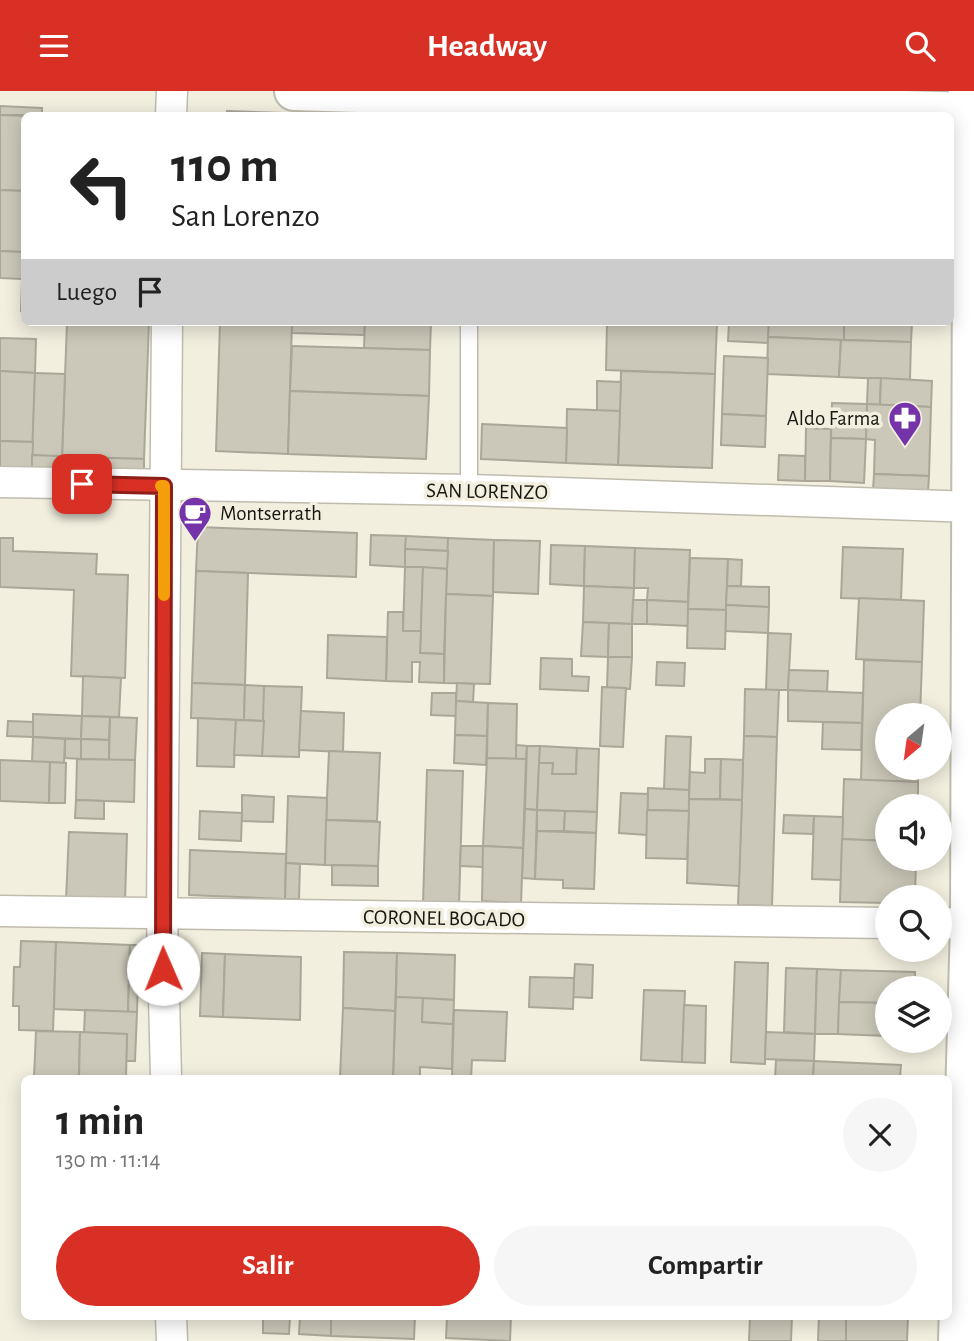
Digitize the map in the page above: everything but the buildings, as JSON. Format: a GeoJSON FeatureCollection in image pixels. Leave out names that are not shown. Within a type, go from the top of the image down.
{"type":"FeatureCollection","features":[{"type":"Feature","properties":{"kind":"main road"},"geometry":{"type":"LineString","coordinates":[[294,91],[773,110],[969,101],[971,182],[961,232],[972,507],[961,924],[958,1341]]}},
{"type":"Feature","properties":{"kind":"street"},"geometry":{"type":"LineString","coordinates":[[171,112],[172,91]]}},
{"type":"Feature","properties":{"kind":"street"},"geometry":{"type":"LineString","coordinates":[[166,1075],[162,915],[167,326]]}},
{"type":"Feature","properties":{"kind":"street","name":"SAN LORENZO"},"geometry":{"type":"LineString","coordinates":[[0,482],[469,490],[972,507]]}},
{"type":"Feature","properties":{"kind":"street","name":"CORONEL BOGADO"},"geometry":{"type":"LineString","coordinates":[[0,911],[875,923]]}},
{"type":"Feature","properties":{"kind":"street"},"geometry":{"type":"LineString","coordinates":[[172,1320],[172,1341]]}},
{"type":"Feature","properties":{"kind":"lane"},"geometry":{"type":"LineString","coordinates":[[469,326],[469,490]]}},
{"type":"Feature","properties":{"kind":"slow traffic"},"geometry":{"type":"LineString","coordinates":[[161,486],[164,486],[164,595]]}},
{"type":"Feature","properties":{"kind":"place","name":"Aldo Farma"},"geometry":{"type":"Point","coordinates":[905,448]}},
{"type":"Feature","properties":{"kind":"place","name":"Montserrath"},"geometry":{"type":"Point","coordinates":[195,543]}},
{"type":"Feature","properties":{"kind":"route"},"geometry":{"type":"LineString","coordinates":[[82,484],[164,486],[163,969]]}}]}
